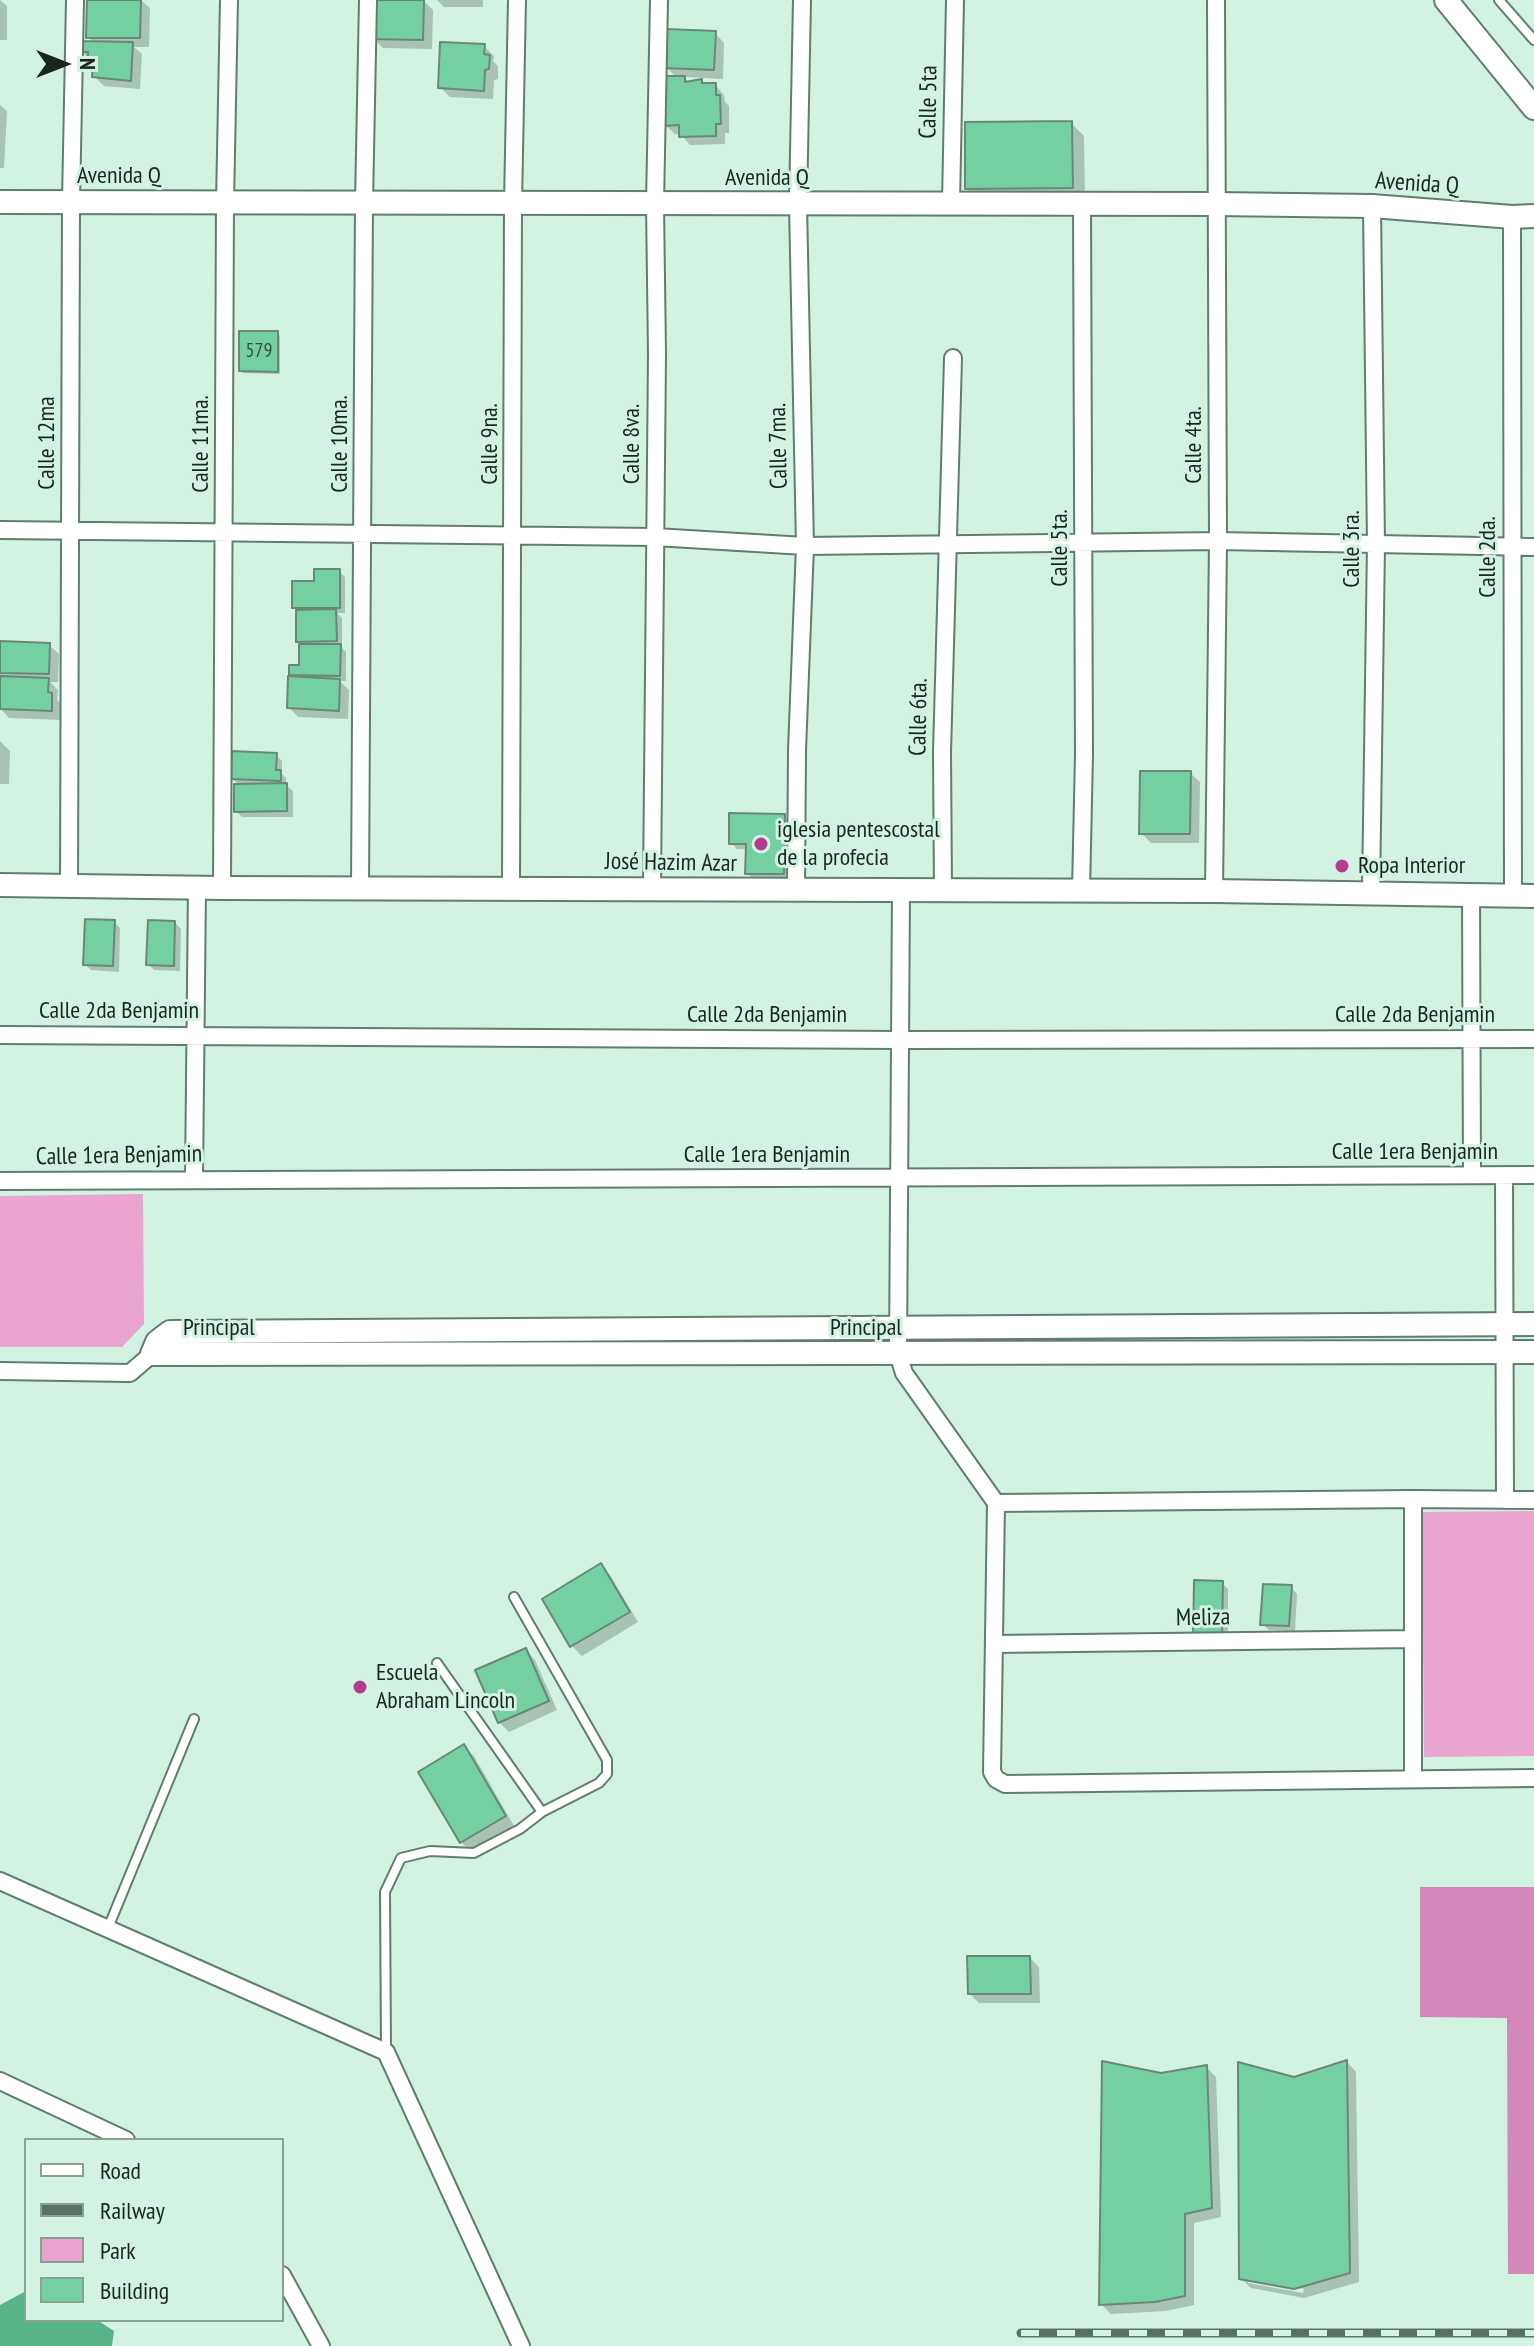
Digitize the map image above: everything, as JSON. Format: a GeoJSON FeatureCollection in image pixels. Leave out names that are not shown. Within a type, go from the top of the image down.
{"type":"FeatureCollection","features":[{"type":"Feature","properties":{"kind":"street","name":"Calle 12ma"},"geometry":{"type":"LineString","coordinates":[[69,886],[71,202],[75,0]]}},
{"type":"Feature","properties":{"kind":"street","name":"Calle 11ma."},"geometry":{"type":"LineString","coordinates":[[222,888],[229,0]]}},
{"type":"Feature","properties":{"kind":"street","name":"Calle 10ma."},"geometry":{"type":"LineString","coordinates":[[360,888],[368,0]]}},
{"type":"Feature","properties":{"kind":"street","name":"Calle 9na."},"geometry":{"type":"LineString","coordinates":[[511,888],[513,203],[517,0]]}},
{"type":"Feature","properties":{"kind":"street","name":"Calle 8va."},"geometry":{"type":"LineString","coordinates":[[652,887],[659,0]]}},
{"type":"Feature","properties":{"kind":"street","name":"Calle 7ma."},"geometry":{"type":"LineString","coordinates":[[796,890],[797,750],[805,546],[798,204],[802,0]]}},
{"type":"Feature","properties":{"kind":"street","name":"Calle 5ta"},"geometry":{"type":"LineString","coordinates":[[951,204],[955,0]]}},
{"type":"Feature","properties":{"kind":"street","name":"Calle 4ta."},"geometry":{"type":"LineString","coordinates":[[1214,891],[1218,541],[1216,0]]}},
{"type":"Feature","properties":{"kind":"street"},"geometry":{"type":"LineString","coordinates":[[1446,0],[1534,108]]}},
{"type":"Feature","properties":{"kind":"street","name":"Avenida Q"},"geometry":{"type":"LineString","coordinates":[[0,202],[1215,204],[1372,206],[1523,216]]}},
{"type":"Feature","properties":{"kind":"street","name":"Calle 5ta."},"geometry":{"type":"LineString","coordinates":[[1081,891],[1084,754],[1082,205]]}},
{"type":"Feature","properties":{"kind":"street","name":"Calle 3ra."},"geometry":{"type":"LineString","coordinates":[[1371,893],[1376,544],[1372,206]]}},
{"type":"Feature","properties":{"kind":"street","name":"Calle 2da."},"geometry":{"type":"LineString","coordinates":[[1523,216],[1512,547],[1524,896]]}},
{"type":"Feature","properties":{"kind":"street","name":"Calle 6ta."},"geometry":{"type":"LineString","coordinates":[[943,891],[942,752],[953,358]]}},
{"type":"Feature","properties":{"kind":"street"},"geometry":{"type":"LineString","coordinates":[[0,530],[655,537],[805,546],[1218,541],[1534,547]]}},
{"type":"Feature","properties":{"kind":"street","name":"José Hazim Azar"},"geometry":{"type":"LineString","coordinates":[[0,885],[1214,891],[1524,896]]}},
{"type":"Feature","properties":{"kind":"street"},"geometry":{"type":"LineString","coordinates":[[194,1179],[197,887]]}},
{"type":"Feature","properties":{"kind":"street"},"geometry":{"type":"LineString","coordinates":[[901,891],[898,1354],[904,1373],[996,1503],[992,1772],[996,1779],[1005,1784],[1534,1778]]}},
{"type":"Feature","properties":{"kind":"street"},"geometry":{"type":"LineString","coordinates":[[1471,893],[1472,1175]]}},
{"type":"Feature","properties":{"kind":"street","name":"Calle 2da Benjamin"},"geometry":{"type":"LineString","coordinates":[[0,1035],[900,1040],[1534,1039]]}},
{"type":"Feature","properties":{"kind":"street","name":"Calle 1era Benjamin"},"geometry":{"type":"LineString","coordinates":[[0,1181],[900,1180],[1534,1175]]}},
{"type":"Feature","properties":{"kind":"street"},"geometry":{"type":"LineString","coordinates":[[1504,1176],[1505,1500]]}},
{"type":"Feature","properties":{"kind":"street","name":"Principal"},"geometry":{"type":"LineString","coordinates":[[1534,1324],[170,1332],[157,1342],[152,1354],[1534,1352]]}},
{"type":"Feature","properties":{"kind":"street"},"geometry":{"type":"LineString","coordinates":[[0,1371],[130,1373],[152,1354]]}},
{"type":"Feature","properties":{"kind":"street"},"geometry":{"type":"LineString","coordinates":[[1413,1499],[1413,1779]]}},
{"type":"Feature","properties":{"kind":"street"},"geometry":{"type":"LineString","coordinates":[[996,1503],[1534,1500]]}},
{"type":"Feature","properties":{"kind":"street","name":"Meliza"},"geometry":{"type":"LineString","coordinates":[[994,1644],[1413,1639]]}},
{"type":"Feature","properties":{"kind":"street"},"geometry":{"type":"LineString","coordinates":[[0,1881],[386,2052],[521,2346]]}},
{"type":"Feature","properties":{"kind":"street"},"geometry":{"type":"LineString","coordinates":[[0,2081],[122,2138]]}},
{"type":"Feature","properties":{"kind":"street"},"geometry":{"type":"LineString","coordinates":[[284,2279],[321,2346]]}},
{"type":"Feature","properties":{"kind":"lane"},"geometry":{"type":"LineString","coordinates":[[1499,0],[1534,40]]}},
{"type":"Feature","properties":{"kind":"lane"},"geometry":{"type":"LineString","coordinates":[[386,2052],[385,1892],[401,1858],[430,1851],[474,1853],[520,1829],[542,1812],[599,1783],[607,1774],[607,1760],[514,1597]]}},
{"type":"Feature","properties":{"kind":"lane"},"geometry":{"type":"LineString","coordinates":[[437,1663],[542,1812]]}},
{"type":"Feature","properties":{"kind":"lane"},"geometry":{"type":"LineString","coordinates":[[108,1929],[194,1719]]}},
{"type":"Feature","properties":{"kind":"green space"},"geometry":{"type":"Polygon","coordinates":[[[143,1194],[144,1324],[122,1347],[0,1347],[0,1196],[143,1194]]]}},
{"type":"Feature","properties":{"kind":"green space"},"geometry":{"type":"Polygon","coordinates":[[[1534,1511],[1534,1756],[1424,1757],[1422,1512],[1534,1511]]]}},
{"type":"Feature","properties":{"kind":"shaded area"},"geometry":{"type":"Polygon","coordinates":[[[1420,1887],[1534,1887],[1534,2274],[1508,2274],[1507,2018],[1420,2017],[1420,1887]]]}},
{"type":"Feature","properties":{"kind":"shaded area"},"geometry":{"type":"Polygon","coordinates":[[[24,2292],[24,2322],[100,2322],[114,2331],[112,2346],[0,2346],[0,2305],[24,2292]]]}},
{"type":"Feature","properties":{"kind":"building"},"geometry":{"type":"Polygon","coordinates":[[[87,0],[141,0],[140,38],[86,38],[87,0]]]}},
{"type":"Feature","properties":{"kind":"building"},"geometry":{"type":"Polygon","coordinates":[[[372,0],[424,0],[423,40],[371,39],[372,0]]]}},
{"type":"Feature","properties":{"kind":"building"},"geometry":{"type":"Polygon","coordinates":[[[666,29],[716,31],[714,70],[665,68],[666,29]]]}},
{"type":"Feature","properties":{"kind":"building"},"geometry":{"type":"Polygon","coordinates":[[[81,41],[133,42],[131,81],[92,77],[93,63],[88,63],[88,52],[80,52],[81,41]]]}},
{"type":"Feature","properties":{"kind":"building"},"geometry":{"type":"Polygon","coordinates":[[[440,42],[485,44],[484,54],[490,55],[489,69],[485,70],[484,91],[438,88],[440,42]]]}},
{"type":"Feature","properties":{"kind":"building"},"geometry":{"type":"Polygon","coordinates":[[[662,76],[685,76],[685,82],[702,79],[702,83],[716,83],[716,95],[720,95],[721,124],[716,124],[716,136],[679,137],[679,125],[663,126],[662,76]]]}},
{"type":"Feature","properties":{"kind":"building"},"geometry":{"type":"Polygon","coordinates":[[[1072,121],[1073,188],[965,189],[965,122],[1072,121]]]}},
{"type":"Feature","properties":{"kind":"building"},"geometry":{"type":"Polygon","coordinates":[[[239,331],[278,331],[278,372],[239,371],[239,331]]]}},
{"type":"Feature","properties":{"kind":"building"},"geometry":{"type":"Polygon","coordinates":[[[314,569],[340,569],[340,608],[292,608],[292,581],[314,581],[314,569]]]}},
{"type":"Feature","properties":{"kind":"building"},"geometry":{"type":"Polygon","coordinates":[[[336,609],[337,641],[296,642],[296,610],[336,609]]]}},
{"type":"Feature","properties":{"kind":"building"},"geometry":{"type":"Polygon","coordinates":[[[0,641],[50,643],[49,674],[0,673],[0,641]]]}},
{"type":"Feature","properties":{"kind":"building"},"geometry":{"type":"Polygon","coordinates":[[[299,644],[341,644],[340,676],[289,675],[289,665],[299,665],[299,644]]]}},
{"type":"Feature","properties":{"kind":"building"},"geometry":{"type":"Polygon","coordinates":[[[0,676],[49,678],[52,711],[0,709],[0,676]]]}},
{"type":"Feature","properties":{"kind":"building"},"geometry":{"type":"Polygon","coordinates":[[[288,676],[340,679],[339,711],[287,708],[288,676]]]}},
{"type":"Feature","properties":{"kind":"building"},"geometry":{"type":"Polygon","coordinates":[[[232,751],[277,753],[276,770],[281,770],[281,781],[231,779],[232,751]]]}},
{"type":"Feature","properties":{"kind":"building"},"geometry":{"type":"Polygon","coordinates":[[[1140,771],[1191,771],[1190,834],[1139,834],[1140,771]]]}},
{"type":"Feature","properties":{"kind":"building"},"geometry":{"type":"Polygon","coordinates":[[[287,783],[287,811],[234,812],[234,784],[287,783]]]}},
{"type":"Feature","properties":{"kind":"building","name":"iglesia pentescostal de la profecia"},"geometry":{"type":"Polygon","coordinates":[[[729,813],[785,814],[784,874],[745,874],[746,844],[729,844],[729,813]]]}},
{"type":"Feature","properties":{"kind":"building"},"geometry":{"type":"Polygon","coordinates":[[[85,919],[115,920],[113,966],[83,965],[85,919]]]}},
{"type":"Feature","properties":{"kind":"building"},"geometry":{"type":"Polygon","coordinates":[[[148,920],[175,921],[174,966],[146,965],[148,920]]]}},
{"type":"Feature","properties":{"kind":"building"},"geometry":{"type":"Polygon","coordinates":[[[601,1563],[630,1612],[570,1647],[542,1599],[601,1563]]]}},
{"type":"Feature","properties":{"kind":"building"},"geometry":{"type":"Polygon","coordinates":[[[1194,1580],[1223,1581],[1222,1635],[1193,1635],[1194,1580]]]}},
{"type":"Feature","properties":{"kind":"building"},"geometry":{"type":"Polygon","coordinates":[[[1263,1584],[1292,1585],[1289,1626],[1260,1625],[1263,1584]]]}},
{"type":"Feature","properties":{"kind":"building"},"geometry":{"type":"Polygon","coordinates":[[[526,1648],[549,1701],[498,1723],[475,1670],[526,1648]]]}},
{"type":"Feature","properties":{"kind":"building"},"geometry":{"type":"Polygon","coordinates":[[[464,1744],[506,1816],[460,1843],[418,1772],[464,1744]]]}},
{"type":"Feature","properties":{"kind":"building"},"geometry":{"type":"Polygon","coordinates":[[[967,1956],[1030,1956],[1031,1994],[968,1994],[967,1956]]]}},
{"type":"Feature","properties":{"kind":"building"},"geometry":{"type":"Polygon","coordinates":[[[1347,2060],[1350,2273],[1294,2289],[1239,2279],[1238,2062],[1294,2077],[1347,2060]]]}},
{"type":"Feature","properties":{"kind":"building"},"geometry":{"type":"Polygon","coordinates":[[[1102,2061],[1161,2073],[1207,2065],[1212,2208],[1185,2214],[1185,2296],[1155,2302],[1099,2305],[1102,2061]]]}},
{"type":"Feature","properties":{"kind":"railway"},"geometry":{"type":"LineString","coordinates":[[1021,2333],[1534,2333]]}},
{"type":"Feature","properties":{"kind":"place","name":"iglesia pentescostal de la profecia"},"geometry":{"type":"Point","coordinates":[761,844]}},
{"type":"Feature","properties":{"kind":"place","name":"Ropa Interior"},"geometry":{"type":"Point","coordinates":[1342,866]}},
{"type":"Feature","properties":{"kind":"place","name":"Escuela Abraham Lincoln"},"geometry":{"type":"Point","coordinates":[360,1687]}}]}
